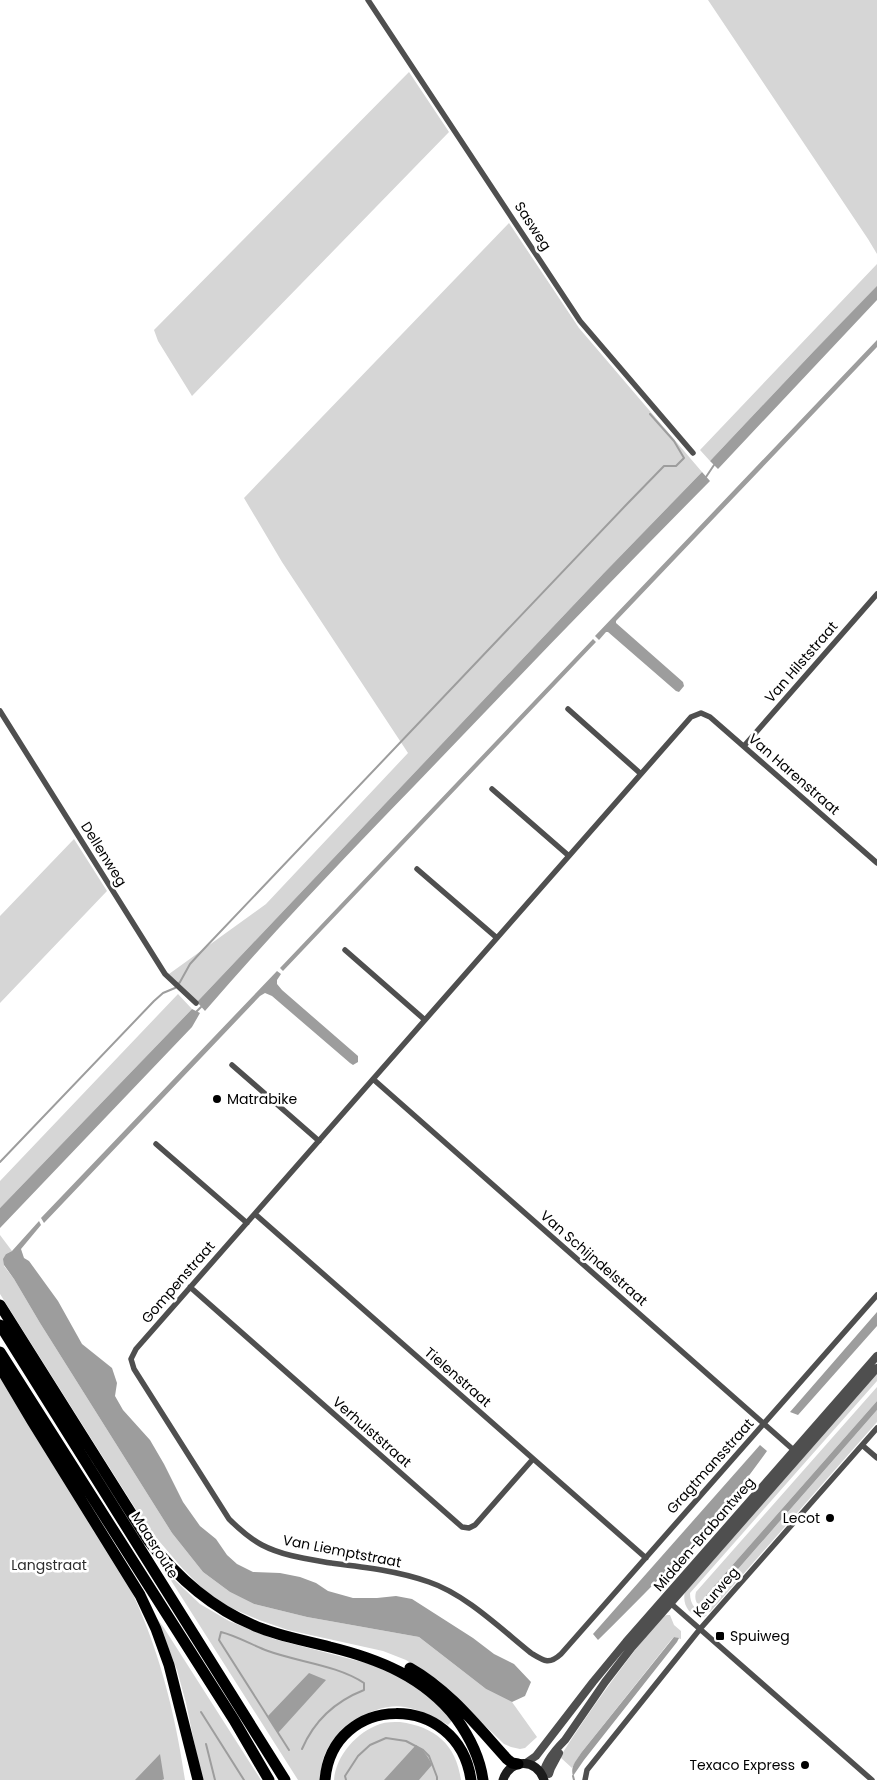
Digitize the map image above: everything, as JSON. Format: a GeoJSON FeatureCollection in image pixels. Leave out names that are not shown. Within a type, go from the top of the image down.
{"type":"FeatureCollection","features":[{"type":"Feature","properties":{"kind":"highway"},"geometry":{"type":"LineString","coordinates":[[0,1305],[148,1540],[168,1565],[202,1595],[237,1618],[276,1634],[330,1647],[391,1667],[411,1678],[435,1695],[452,1714],[468,1737],[480,1762],[483,1780]]}},
{"type":"Feature","properties":{"kind":"highway","name":"Maasroute"},"geometry":{"type":"LineString","coordinates":[[0,1325],[285,1780]]}},
{"type":"Feature","properties":{"kind":"highway","name":"Maasroute"},"geometry":{"type":"LineString","coordinates":[[0,1352],[234,1720],[269,1780]]}},
{"type":"Feature","properties":{"kind":"highway"},"geometry":{"type":"LineString","coordinates":[[0,1367],[140,1595],[156,1629],[169,1665],[198,1780]]}},
{"type":"Feature","properties":{"kind":"highway"},"geometry":{"type":"LineString","coordinates":[[330,1647],[375,1654],[399,1662],[420,1674],[453,1701],[506,1759],[512,1763],[526,1764]]}},
{"type":"Feature","properties":{"kind":"highway"},"geometry":{"type":"LineString","coordinates":[[325,1780],[332,1755],[348,1733],[369,1719],[398,1713],[424,1718],[445,1730],[463,1754],[471,1780]]}},
{"type":"Feature","properties":{"kind":"highway"},"geometry":{"type":"LineString","coordinates":[[184,1726],[192,1780]]}},
{"type":"Feature","properties":{"kind":"main road"},"geometry":{"type":"LineString","coordinates":[[503,1780],[511,1768],[526,1764],[538,1768],[547,1778]]}},
{"type":"Feature","properties":{"kind":"main road"},"geometry":{"type":"LineString","coordinates":[[509,1780],[513,1773],[518,1770],[529,1768],[526,1764]]}},
{"type":"Feature","properties":{"kind":"street","name":"Sasweg"},"geometry":{"type":"LineString","coordinates":[[368,0],[580,320],[694,453]]}},
{"type":"Feature","properties":{"kind":"street","name":"Van Hilststraat"},"geometry":{"type":"LineString","coordinates":[[744,746],[877,594]]}},
{"type":"Feature","properties":{"kind":"street"},"geometry":{"type":"LineString","coordinates":[[568,709],[641,774]]}},
{"type":"Feature","properties":{"kind":"street","name":"Dellenweg"},"geometry":{"type":"LineString","coordinates":[[0,711],[165,974],[196,1004]]}},
{"type":"Feature","properties":{"kind":"street","name":"Van Harenstraat"},"geometry":{"type":"LineString","coordinates":[[691,717],[701,713],[710,717],[877,863]]}},
{"type":"Feature","properties":{"kind":"street","name":"Gompenstraat"},"geometry":{"type":"LineString","coordinates":[[131,1358],[136,1349],[190,1287],[691,717]]}},
{"type":"Feature","properties":{"kind":"street"},"geometry":{"type":"LineString","coordinates":[[492,789],[569,856]]}},
{"type":"Feature","properties":{"kind":"street"},"geometry":{"type":"LineString","coordinates":[[417,869],[497,938]]}},
{"type":"Feature","properties":{"kind":"street"},"geometry":{"type":"LineString","coordinates":[[345,950],[425,1020]]}},
{"type":"Feature","properties":{"kind":"street"},"geometry":{"type":"LineString","coordinates":[[232,1066],[319,1141]]}},
{"type":"Feature","properties":{"kind":"street","name":"Van Schijndelstraat"},"geometry":{"type":"LineString","coordinates":[[373,1079],[797,1453]]}},
{"type":"Feature","properties":{"kind":"street"},"geometry":{"type":"LineString","coordinates":[[156,1144],[247,1223]]}},
{"type":"Feature","properties":{"kind":"street","name":"Tielenstraat"},"geometry":{"type":"LineString","coordinates":[[254,1214],[646,1558]]}},
{"type":"Feature","properties":{"kind":"street","name":"Verhulststraat"},"geometry":{"type":"LineString","coordinates":[[190,1287],[462,1527],[469,1528],[475,1525],[533,1459]]}},
{"type":"Feature","properties":{"kind":"street","name":"Gragtmansstraat"},"geometry":{"type":"LineString","coordinates":[[561,1654],[877,1295]]}},
{"type":"Feature","properties":{"kind":"street","name":"Midden-Brabantweg"},"geometry":{"type":"LineString","coordinates":[[526,1764],[550,1743],[555,1733],[593,1682],[797,1453],[877,1356]]}},
{"type":"Feature","properties":{"kind":"street","name":"Van Liemptstraat"},"geometry":{"type":"LineString","coordinates":[[131,1358],[134,1368],[220,1505],[230,1519],[250,1538],[272,1550],[295,1556],[382,1570],[427,1581],[442,1587],[462,1599],[541,1659],[548,1661],[561,1654]]}},
{"type":"Feature","properties":{"kind":"street","name":"Midden-Brabantweg"},"geometry":{"type":"LineString","coordinates":[[797,1453],[877,1368]]}},
{"type":"Feature","properties":{"kind":"street","name":"Keurweg"},"geometry":{"type":"LineString","coordinates":[[585,1780],[587,1770],[700,1629],[877,1428]]}},
{"type":"Feature","properties":{"kind":"street"},"geometry":{"type":"LineString","coordinates":[[862,1445],[877,1458]]}},
{"type":"Feature","properties":{"kind":"street"},"geometry":{"type":"LineString","coordinates":[[668,1600],[872,1780]]}},
{"type":"Feature","properties":{"kind":"street","name":"Midden-Brabantweg"},"geometry":{"type":"LineString","coordinates":[[547,1778],[565,1740],[605,1682],[668,1600]]}},
{"type":"Feature","properties":{"kind":"green space"},"geometry":{"type":"Polygon","coordinates":[[[708,0],[877,0],[877,254],[868,239],[708,0]]]}},
{"type":"Feature","properties":{"kind":"green space"},"geometry":{"type":"Polygon","coordinates":[[[409,72],[449,132],[192,396],[158,341],[154,330],[409,72]]]}},
{"type":"Feature","properties":{"kind":"green space"},"geometry":{"type":"Polygon","coordinates":[[[509,223],[579,328],[702,472],[197,1002],[169,974],[266,904],[408,753],[282,562],[244,498],[509,223]]]}},
{"type":"Feature","properties":{"kind":"green space"},"geometry":{"type":"Polygon","coordinates":[[[877,264],[877,287],[710,461],[700,450],[877,264]]]}},
{"type":"Feature","properties":{"kind":"green space"},"geometry":{"type":"Polygon","coordinates":[[[74,839],[107,891],[0,1003],[0,916],[74,839]]]}},
{"type":"Feature","properties":{"kind":"green space"},"geometry":{"type":"Polygon","coordinates":[[[178,994],[192,1009],[0,1208],[0,1181],[178,994]]]}},
{"type":"Feature","properties":{"kind":"green space"},"geometry":{"type":"Polygon","coordinates":[[[0,1235],[12,1251],[6,1254],[4,1266],[14,1279],[172,1533],[203,1572],[230,1592],[254,1604],[307,1617],[419,1637],[486,1689],[512,1702],[537,1737],[525,1748],[520,1749],[504,1744],[438,1680],[406,1660],[383,1651],[288,1630],[259,1620],[229,1607],[204,1590],[147,1527],[0,1294],[0,1235]]]}},
{"type":"Feature","properties":{"kind":"green space"},"geometry":{"type":"Polygon","coordinates":[[[877,1370],[877,1381],[690,1593],[694,1607],[707,1615],[702,1618],[690,1612],[684,1600],[685,1591],[877,1370]]]}},
{"type":"Feature","properties":{"kind":"green space","name":"Langstraat"},"geometry":{"type":"Polygon","coordinates":[[[0,1372],[127,1582],[138,1606],[164,1679],[176,1729],[185,1780],[0,1780],[0,1372]]]}},
{"type":"Feature","properties":{"kind":"green space"},"geometry":{"type":"Polygon","coordinates":[[[877,1387],[877,1401],[705,1598],[709,1601],[711,1600],[877,1410],[877,1422],[710,1612],[700,1607],[696,1602],[696,1592],[877,1387]]]}},
{"type":"Feature","properties":{"kind":"green space"},"geometry":{"type":"Polygon","coordinates":[[[165,1571],[200,1604],[229,1621],[274,1639],[385,1668],[422,1689],[452,1721],[448,1725],[428,1714],[405,1707],[394,1706],[371,1712],[350,1724],[333,1741],[324,1757],[320,1780],[298,1780],[165,1571]]]}},
{"type":"Feature","properties":{"kind":"green space"},"geometry":{"type":"Polygon","coordinates":[[[670,1615],[674,1625],[681,1631],[681,1639],[674,1637],[671,1640],[581,1753],[572,1768],[560,1757],[621,1668],[661,1617],[670,1615]]]}},
{"type":"Feature","properties":{"kind":"green space"},"geometry":{"type":"Polygon","coordinates":[[[156,1617],[261,1780],[202,1780],[177,1670],[156,1617]]]}},
{"type":"Feature","properties":{"kind":"green space"},"geometry":{"type":"Polygon","coordinates":[[[400,1722],[424,1728],[442,1739],[454,1756],[461,1780],[334,1780],[343,1753],[356,1739],[380,1724],[400,1722]]]}},
{"type":"Feature","properties":{"kind":"shaded area"},"geometry":{"type":"Polygon","coordinates":[[[877,286],[877,300],[718,469],[710,461],[877,286]]]}},
{"type":"Feature","properties":{"kind":"shaded area"},"geometry":{"type":"Polygon","coordinates":[[[877,340],[877,347],[616,621],[683,682],[684,686],[679,692],[608,632],[599,640],[595,636],[877,340]]]}},
{"type":"Feature","properties":{"kind":"shaded area"},"geometry":{"type":"Polygon","coordinates":[[[702,472],[710,481],[350,853],[205,1011],[197,1002],[702,472]]]}},
{"type":"Feature","properties":{"kind":"shaded area"},"geometry":{"type":"Polygon","coordinates":[[[593,639],[596,642],[283,971],[280,968],[593,639]]]}},
{"type":"Feature","properties":{"kind":"shaded area"},"geometry":{"type":"Polygon","coordinates":[[[277,971],[281,974],[277,984],[282,990],[358,1056],[358,1062],[353,1065],[350,1063],[272,996],[265,993],[260,996],[44,1223],[41,1218],[277,971]]]}},
{"type":"Feature","properties":{"kind":"shaded area"},"geometry":{"type":"Polygon","coordinates":[[[192,1009],[200,1013],[192,1027],[0,1228],[0,1208],[192,1009]]]}},
{"type":"Feature","properties":{"kind":"shaded area"},"geometry":{"type":"Polygon","coordinates":[[[39,1221],[41,1225],[21,1249],[24,1258],[29,1261],[58,1301],[82,1344],[112,1368],[117,1383],[115,1396],[123,1410],[150,1440],[183,1502],[200,1526],[216,1539],[227,1555],[237,1564],[253,1572],[280,1573],[300,1577],[316,1583],[328,1591],[353,1598],[396,1596],[412,1599],[473,1638],[494,1654],[514,1664],[531,1682],[525,1696],[512,1702],[486,1689],[419,1637],[307,1617],[254,1604],[230,1592],[203,1572],[172,1533],[4,1265],[3,1259],[6,1254],[12,1251],[39,1221]]]}},
{"type":"Feature","properties":{"kind":"shaded area"},"geometry":{"type":"Polygon","coordinates":[[[877,1312],[877,1326],[798,1415],[790,1412],[877,1312]]]}},
{"type":"Feature","properties":{"kind":"shaded area"},"geometry":{"type":"Polygon","coordinates":[[[877,1401],[877,1410],[711,1600],[707,1601],[705,1598],[707,1594],[877,1401]]]}},
{"type":"Feature","properties":{"kind":"shaded area"},"geometry":{"type":"Polygon","coordinates":[[[760,1445],[767,1451],[708,1526],[598,1640],[593,1634],[760,1445]]]}},
{"type":"Feature","properties":{"kind":"shaded area"},"geometry":{"type":"Polygon","coordinates":[[[674,1637],[679,1638],[677,1642],[573,1776],[575,1761],[674,1637]]]}},
{"type":"Feature","properties":{"kind":"shaded area"},"geometry":{"type":"Polygon","coordinates":[[[309,1673],[326,1680],[278,1733],[268,1716],[309,1673]]]}},
{"type":"Feature","properties":{"kind":"shaded area"},"geometry":{"type":"Polygon","coordinates":[[[416,1745],[432,1765],[419,1780],[384,1780],[416,1745]]]}},
{"type":"Feature","properties":{"kind":"shaded area"},"geometry":{"type":"Polygon","coordinates":[[[160,1754],[164,1779],[135,1780],[160,1754]]]}},
{"type":"Feature","properties":{"kind":"waterway"},"geometry":{"type":"LineString","coordinates":[[0,1162],[154,1001],[163,993],[175,988],[190,964],[201,952],[627,504],[664,466],[676,466],[684,458],[674,441],[650,414]]}},
{"type":"Feature","properties":{"kind":"waterway"},"geometry":{"type":"LineString","coordinates":[[706,477],[714,465]]}},
{"type":"Feature","properties":{"kind":"waterway"},"geometry":{"type":"LineString","coordinates":[[197,1011],[201,1007]]}},
{"type":"Feature","properties":{"kind":"waterway"},"geometry":{"type":"LineString","coordinates":[[289,1750],[219,1640],[221,1632],[280,1655],[342,1672],[364,1683],[364,1690],[344,1700],[327,1713],[313,1730],[302,1749]]}},
{"type":"Feature","properties":{"kind":"waterway"},"geometry":{"type":"LineString","coordinates":[[201,1712],[244,1780]]}},
{"type":"Feature","properties":{"kind":"waterway"},"geometry":{"type":"LineString","coordinates":[[346,1780],[345,1776],[358,1756],[370,1745],[386,1738],[406,1741],[423,1750],[429,1756],[437,1780]]}},
{"type":"Feature","properties":{"kind":"waterway"},"geometry":{"type":"LineString","coordinates":[[206,1744],[215,1780]]}},
{"type":"Feature","properties":{"kind":"waterway"},"geometry":{"type":"LineString","coordinates":[[573,1776],[574,1780]]}},
{"type":"Feature","properties":{"kind":"place","name":"Matrabike"},"geometry":{"type":"Point","coordinates":[217,1099]}},
{"type":"Feature","properties":{"kind":"place","name":"Lecot"},"geometry":{"type":"Point","coordinates":[830,1518]}},
{"type":"Feature","properties":{"kind":"place","name":"Spuiweg"},"geometry":{"type":"Point","coordinates":[720,1636]}},
{"type":"Feature","properties":{"kind":"place","name":"Texaco Express"},"geometry":{"type":"Point","coordinates":[805,1765]}}]}
